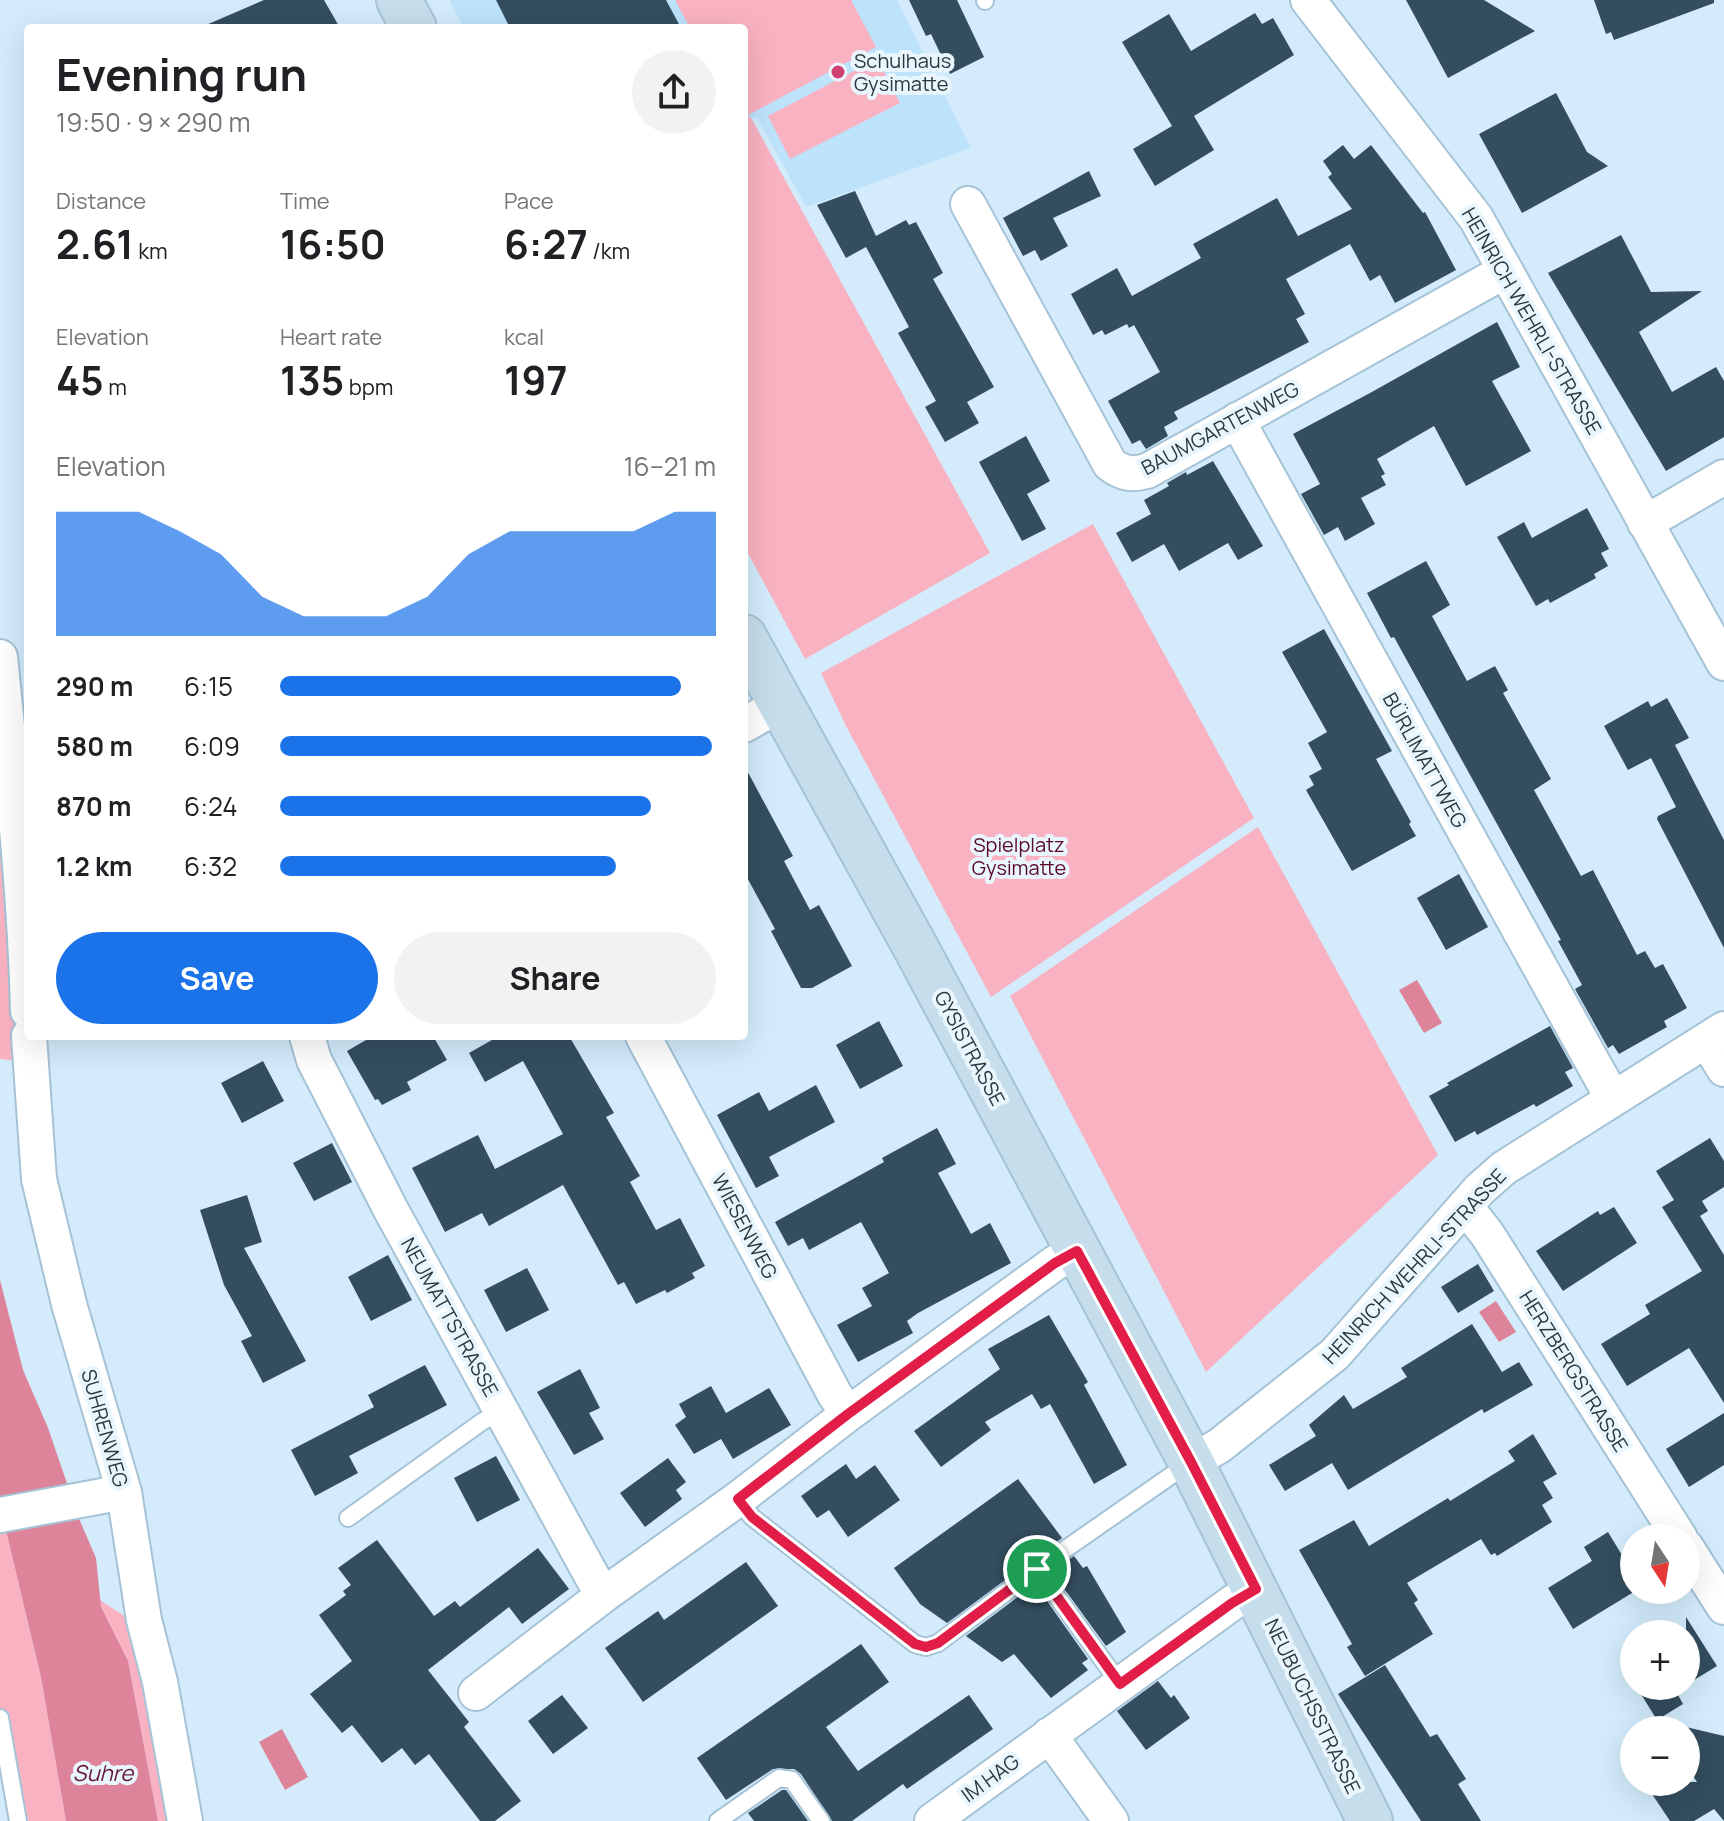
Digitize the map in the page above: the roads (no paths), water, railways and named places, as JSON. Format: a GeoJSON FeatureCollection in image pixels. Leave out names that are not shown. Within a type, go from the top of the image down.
{"type":"FeatureCollection","features":[{"type":"Feature","properties":{"kind":"street"},"geometry":{"type":"LineString","coordinates":[[399,0],[412,24]]}},
{"type":"Feature","properties":{"kind":"street","name":"HEINRICH WEHRLI-STRASSE"},"geometry":{"type":"LineString","coordinates":[[1308,0],[1476,218],[1724,663]]}},
{"type":"Feature","properties":{"kind":"street","name":"BAUMGARTENWEG"},"geometry":{"type":"LineString","coordinates":[[968,204],[1110,464],[1133,475],[1147,471],[1505,271]]}},
{"type":"Feature","properties":{"kind":"street","name":"BÜRLIMATTWEG"},"geometry":{"type":"LineString","coordinates":[[1237,420],[1613,1099]]}},
{"type":"Feature","properties":{"kind":"street"},"geometry":{"type":"LineString","coordinates":[[1645,523],[1724,477]]}},
{"type":"Feature","properties":{"kind":"street","name":"GYSISTRASSE"},"geometry":{"type":"LineString","coordinates":[[748,644],[917,950],[1191,1462]]}},
{"type":"Feature","properties":{"kind":"street"},"geometry":{"type":"LineString","coordinates":[[0,657],[24,911]]}},
{"type":"Feature","properties":{"kind":"street"},"geometry":{"type":"LineString","coordinates":[[748,723],[781,704]]}},
{"type":"Feature","properties":{"kind":"street","name":"SUHRENWEG"},"geometry":{"type":"LineString","coordinates":[[29,1040],[39,1179],[110,1493],[160,1682],[185,1821]]}},
{"type":"Feature","properties":{"kind":"street","name":"NEUMATTSTRASSE"},"geometry":{"type":"LineString","coordinates":[[308,1040],[314,1060],[391,1210],[594,1580],[605,1594]]}},
{"type":"Feature","properties":{"kind":"street","name":"WIESENWEG"},"geometry":{"type":"LineString","coordinates":[[645,1040],[848,1414]]}},
{"type":"Feature","properties":{"kind":"street","name":"HEINRICH WEHRLI-STRASSE"},"geometry":{"type":"LineString","coordinates":[[1191,1462],[1232,1437],[1335,1354],[1465,1206],[1504,1168],[1613,1099],[1718,1046]]}},
{"type":"Feature","properties":{"kind":"street","name":"HERZBERGSTRASSE"},"geometry":{"type":"LineString","coordinates":[[1465,1206],[1487,1234],[1671,1524]]}},
{"type":"Feature","properties":{"kind":"street"},"geometry":{"type":"LineString","coordinates":[[476,1693],[848,1414],[1055,1263],[1077,1251]]}},
{"type":"Feature","properties":{"kind":"street","name":"NEUBUCHSSTRASSE"},"geometry":{"type":"LineString","coordinates":[[1191,1462],[1370,1821]]}},
{"type":"Feature","properties":{"kind":"street"},"geometry":{"type":"LineString","coordinates":[[0,1515],[110,1493]]}},
{"type":"Feature","properties":{"kind":"street"},"geometry":{"type":"LineString","coordinates":[[1700,1569],[1724,1607]]}},
{"type":"Feature","properties":{"kind":"street","name":"IM HAG"},"geometry":{"type":"LineString","coordinates":[[932,1821],[1232,1603],[1256,1589]]}},
{"type":"Feature","properties":{"kind":"street"},"geometry":{"type":"LineString","coordinates":[[1049,1735],[1111,1821]]}},
{"type":"Feature","properties":{"kind":"lane"},"geometry":{"type":"LineString","coordinates":[[348,1518],[483,1421],[502,1412]]}},
{"type":"Feature","properties":{"kind":"lane"},"geometry":{"type":"LineString","coordinates":[[738,1499],[752,1517],[915,1644],[926,1647],[938,1643],[1037,1569],[1191,1462]]}},
{"type":"Feature","properties":{"kind":"lane"},"geometry":{"type":"LineString","coordinates":[[1037,1569],[1120,1684]]}},
{"type":"Feature","properties":{"kind":"lane"},"geometry":{"type":"LineString","coordinates":[[0,1718],[18,1821]]}},
{"type":"Feature","properties":{"kind":"lane"},"geometry":{"type":"LineString","coordinates":[[718,1821],[779,1778],[792,1780],[821,1821]]}},
{"type":"Feature","properties":{"kind":"water"},"geometry":{"type":"Polygon","coordinates":[[[1417,980],[1442,1023],[1424,1033],[1399,990],[1417,980]]]}},
{"type":"Feature","properties":{"kind":"water","name":"Suhre"},"geometry":{"type":"Polygon","coordinates":[[[0,1280],[23,1370],[96,1558],[101,1607],[128,1661],[158,1821],[66,1821],[41,1677],[0,1505],[0,1280]]]}},
{"type":"Feature","properties":{"kind":"water"},"geometry":{"type":"Polygon","coordinates":[[[1496,1301],[1516,1332],[1499,1342],[1479,1312],[1496,1301]]]}},
{"type":"Feature","properties":{"kind":"water"},"geometry":{"type":"Polygon","coordinates":[[[282,1729],[308,1777],[285,1790],[259,1742],[282,1729]]]}},
{"type":"Feature","properties":{"kind":"place","name":"Schulhaus Gysimatte"},"geometry":{"type":"Point","coordinates":[838,72]}},
{"type":"Feature","properties":{"kind":"park label","name":"Spielplatz Gysimatte"},"geometry":{"type":"Point","coordinates":[1019,856]}}]}
